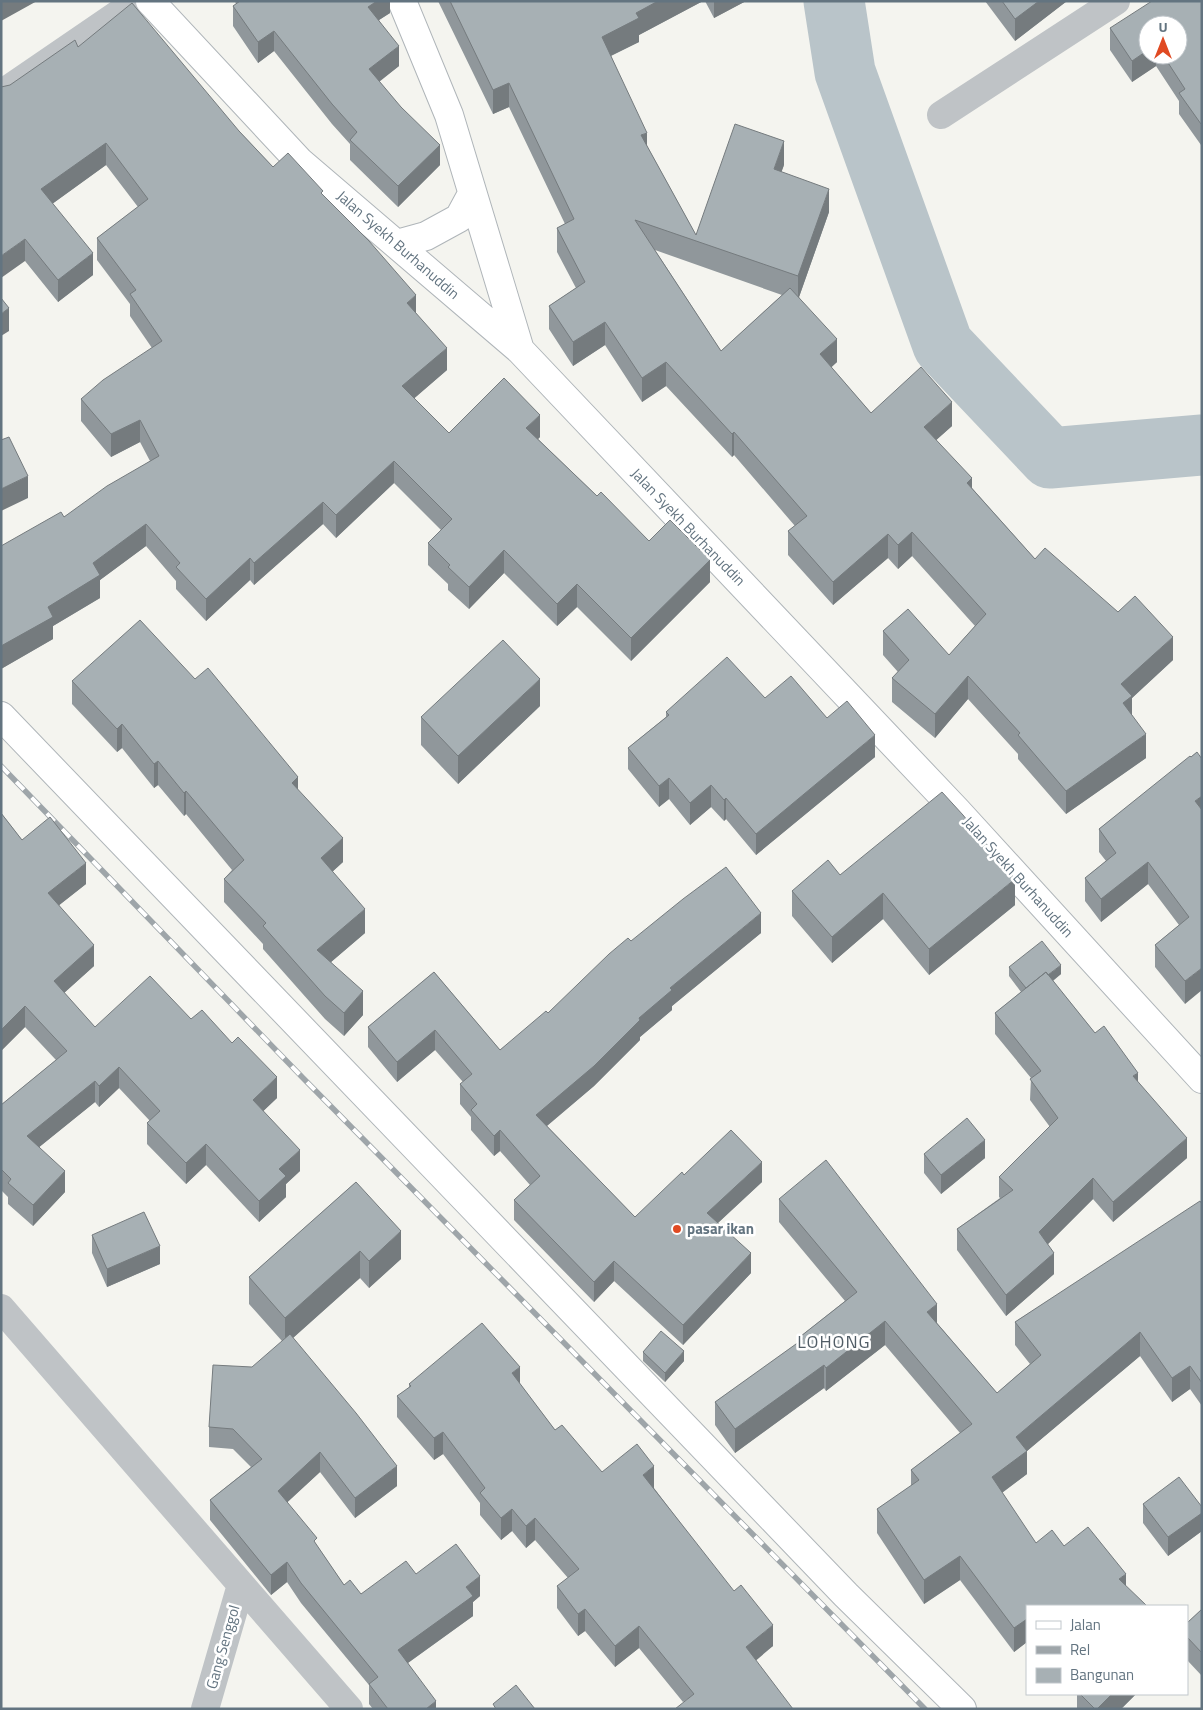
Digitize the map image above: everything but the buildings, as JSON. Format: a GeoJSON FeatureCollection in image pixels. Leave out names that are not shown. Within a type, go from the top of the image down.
{"type":"FeatureCollection","features":[{"type":"Feature","properties":{"kind":"street"},"geometry":{"type":"LineString","coordinates":[[1,94],[137,1]]}},
{"type":"Feature","properties":{"kind":"street","name":"Jalan Syekh Burhanuddin"},"geometry":{"type":"LineString","coordinates":[[150,1],[300,162],[520,350],[957,811],[1202,1079]]}},
{"type":"Feature","properties":{"kind":"street"},"geometry":{"type":"LineString","coordinates":[[402,1],[449,115],[520,350]]}},
{"type":"Feature","properties":{"kind":"street"},"geometry":{"type":"LineString","coordinates":[[941,115],[1116,1]]}},
{"type":"Feature","properties":{"kind":"street"},"geometry":{"type":"LineString","coordinates":[[397,244],[426,236],[459,218],[472,194]]}},
{"type":"Feature","properties":{"kind":"street"},"geometry":{"type":"LineString","coordinates":[[1,716],[846,1595],[962,1709]]}},
{"type":"Feature","properties":{"kind":"street"},"geometry":{"type":"LineString","coordinates":[[1,1308],[349,1709]]}},
{"type":"Feature","properties":{"kind":"street","name":"Gang Senggol"},"geometry":{"type":"LineString","coordinates":[[205,1709],[241,1585]]}},
{"type":"Feature","properties":{"kind":"waterway"},"geometry":{"type":"LineString","coordinates":[[834,1],[845,72],[943,345],[1050,458],[1202,445]]}},
{"type":"Feature","properties":{"kind":"railway"},"geometry":{"type":"LineString","coordinates":[[1,766],[303,1078],[925,1709]]}},
{"type":"Feature","properties":{"kind":"place","name":"pasar ikan"},"geometry":{"type":"Point","coordinates":[677,1229]}},
{"type":"Feature","properties":{"kind":"district","name":"LOHONG"},"geometry":{"type":"Point","coordinates":[834,1342]}}]}
